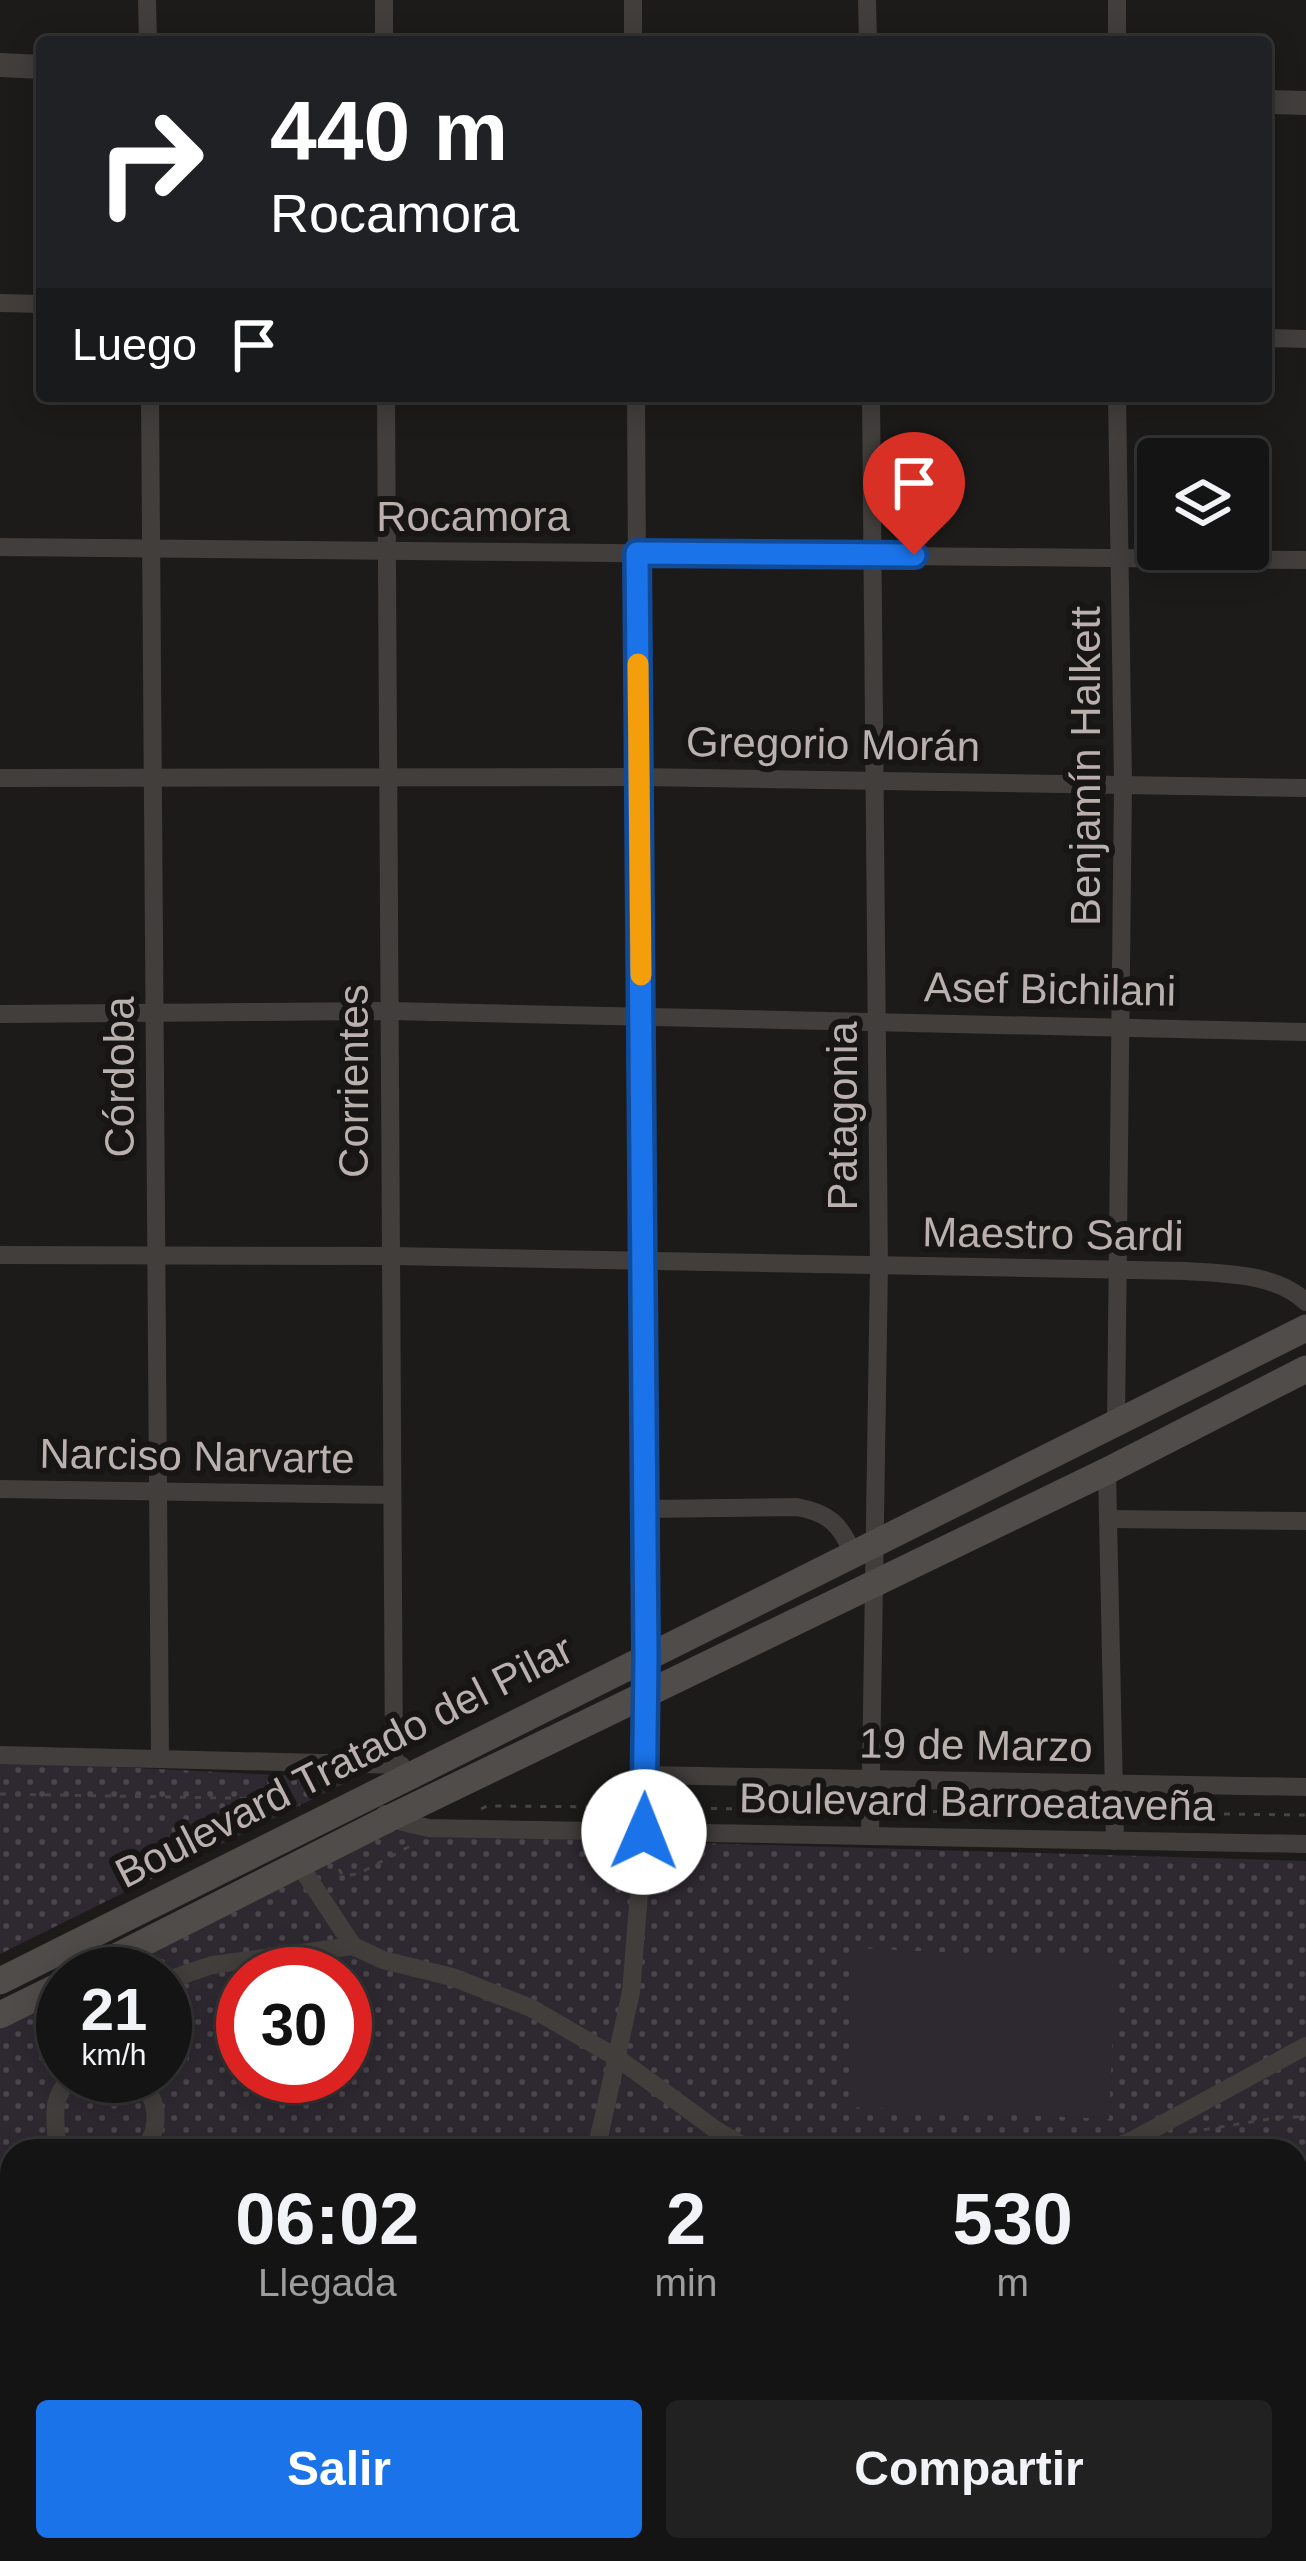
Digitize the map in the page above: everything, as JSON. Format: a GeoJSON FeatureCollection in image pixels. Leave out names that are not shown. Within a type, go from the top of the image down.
{"type":"FeatureCollection","features":[{"type":"Feature","properties":{"kind":"main road","name":"Boulevard Tratado del Pilar"},"geometry":{"type":"LineString","coordinates":[[135,1947],[298,1864],[430,1766],[1306,1328]]}},
{"type":"Feature","properties":{"kind":"main road","name":"Boulevard Tratado del Pilar"},"geometry":{"type":"LineString","coordinates":[[0,1981],[284,1839],[547,1741],[1306,1370]]}},
{"type":"Feature","properties":{"kind":"main road"},"geometry":{"type":"LineString","coordinates":[[531,1714],[547,1741]]}},
{"type":"Feature","properties":{"kind":"main road"},"geometry":{"type":"LineString","coordinates":[[284,1839],[298,1864]]}},
{"type":"Feature","properties":{"kind":"main road"},"geometry":{"type":"LineString","coordinates":[[0,2015],[36,1997]]}},
{"type":"Feature","properties":{"kind":"street"},"geometry":{"type":"LineString","coordinates":[[147,0],[148,36]]}},
{"type":"Feature","properties":{"kind":"street"},"geometry":{"type":"LineString","coordinates":[[383,0],[384,36]]}},
{"type":"Feature","properties":{"kind":"street"},"geometry":{"type":"LineString","coordinates":[[633,0],[633,36]]}},
{"type":"Feature","properties":{"kind":"street"},"geometry":{"type":"LineString","coordinates":[[867,0],[868,36]]}},
{"type":"Feature","properties":{"kind":"street"},"geometry":{"type":"LineString","coordinates":[[1117,0],[1117,36]]}},
{"type":"Feature","properties":{"kind":"street"},"geometry":{"type":"LineString","coordinates":[[0,65],[36,67]]}},
{"type":"Feature","properties":{"kind":"street"},"geometry":{"type":"LineString","coordinates":[[1272,102],[1306,103]]}},
{"type":"Feature","properties":{"kind":"street"},"geometry":{"type":"LineString","coordinates":[[0,303],[36,304]]}},
{"type":"Feature","properties":{"kind":"street"},"geometry":{"type":"LineString","coordinates":[[1272,338],[1306,339]]}},
{"type":"Feature","properties":{"kind":"street","name":"Córdoba"},"geometry":{"type":"LineString","coordinates":[[150,402],[160,1758]]}},
{"type":"Feature","properties":{"kind":"street","name":"Corrientes"},"geometry":{"type":"LineString","coordinates":[[386,402],[394,1765]]}},
{"type":"Feature","properties":{"kind":"street"},"geometry":{"type":"LineString","coordinates":[[599,2139],[619,2059],[633,1971],[644,1832],[636,402]]}},
{"type":"Feature","properties":{"kind":"street","name":"Patagonia"},"geometry":{"type":"LineString","coordinates":[[870,1836],[874,1582],[864,1547],[879,1267],[871,402]]}},
{"type":"Feature","properties":{"kind":"street","name":"Benjamín Halkett"},"geometry":{"type":"LineString","coordinates":[[1116,1424],[1123,783],[1117,402]]}},
{"type":"Feature","properties":{"kind":"street","name":"Rocamora"},"geometry":{"type":"LineString","coordinates":[[0,547],[1306,560]]}},
{"type":"Feature","properties":{"kind":"street","name":"Gregorio Morán"},"geometry":{"type":"LineString","coordinates":[[0,778],[639,777],[1306,788]]}},
{"type":"Feature","properties":{"kind":"street","name":"Asef Bichilani"},"geometry":{"type":"LineString","coordinates":[[0,1014],[389,1011],[1306,1032]]}},
{"type":"Feature","properties":{"kind":"street","name":"Maestro Sardi"},"geometry":{"type":"LineString","coordinates":[[0,1255],[391,1256],[1117,1269],[1261,1279],[1296,1292],[1306,1301]]}},
{"type":"Feature","properties":{"kind":"street"},"geometry":{"type":"LineString","coordinates":[[1107,1471],[1115,1840]]}},
{"type":"Feature","properties":{"kind":"street","name":"Narciso Narvarte"},"geometry":{"type":"LineString","coordinates":[[0,1489],[392,1495]]}},
{"type":"Feature","properties":{"kind":"street"},"geometry":{"type":"LineString","coordinates":[[645,1508],[797,1507],[819,1511],[864,1547]]}},
{"type":"Feature","properties":{"kind":"street"},"geometry":{"type":"LineString","coordinates":[[1108,1519],[1306,1520]]}},
{"type":"Feature","properties":{"kind":"street"},"geometry":{"type":"LineString","coordinates":[[0,1755],[430,1766]]}},
{"type":"Feature","properties":{"kind":"street","name":"19 de Marzo"},"geometry":{"type":"LineString","coordinates":[[645,1775],[1306,1787]]}},
{"type":"Feature","properties":{"kind":"street","name":"Boulevard Barroeataveña"},"geometry":{"type":"LineString","coordinates":[[381,1806],[429,1828],[1306,1844]]}},
{"type":"Feature","properties":{"kind":"street"},"geometry":{"type":"LineString","coordinates":[[298,1864],[353,1946],[382,1960],[452,1977],[532,2008],[619,2059],[730,2139]]}},
{"type":"Feature","properties":{"kind":"street"},"geometry":{"type":"LineString","coordinates":[[192,1972],[353,1946]]}},
{"type":"Feature","properties":{"kind":"street"},"geometry":{"type":"LineString","coordinates":[[1135,2139],[1306,2046]]}},
{"type":"Feature","properties":{"kind":"street"},"geometry":{"type":"LineString","coordinates":[[55,2103],[59,2139]]}},
{"type":"Feature","properties":{"kind":"street"},"geometry":{"type":"LineString","coordinates":[[151,2139],[157,2118],[152,2103]]}},
{"type":"Feature","properties":{"kind":"path"},"geometry":{"type":"LineString","coordinates":[[1182,2133],[1306,2117]]}},
{"type":"Feature","properties":{"kind":"shaded area"},"geometry":{"type":"Polygon","coordinates":[[[0,1761],[317,1777],[353,1779],[0,1954],[0,1761]]]}},
{"type":"Feature","properties":{"kind":"shaded area"},"geometry":{"type":"Polygon","coordinates":[[[390,1830],[1306,1861],[1306,2139],[0,2139],[0,2024],[36,2006],[36,2103],[192,2103],[192,1947],[155,1947],[390,1830]]]}},
{"type":"Feature","properties":{"kind":"shaded area"},"geometry":{"type":"Polygon","coordinates":[[[855,1948],[1116,1960],[1109,2119],[848,2107],[855,1948]]]}},
{"type":"Feature","properties":{"kind":"slow traffic"},"geometry":{"type":"LineString","coordinates":[[638,664],[641,975]]}},
{"type":"Feature","properties":{"kind":"route"},"geometry":{"type":"LineString","coordinates":[[644,1832],[637,553],[914,555]]}}]}
